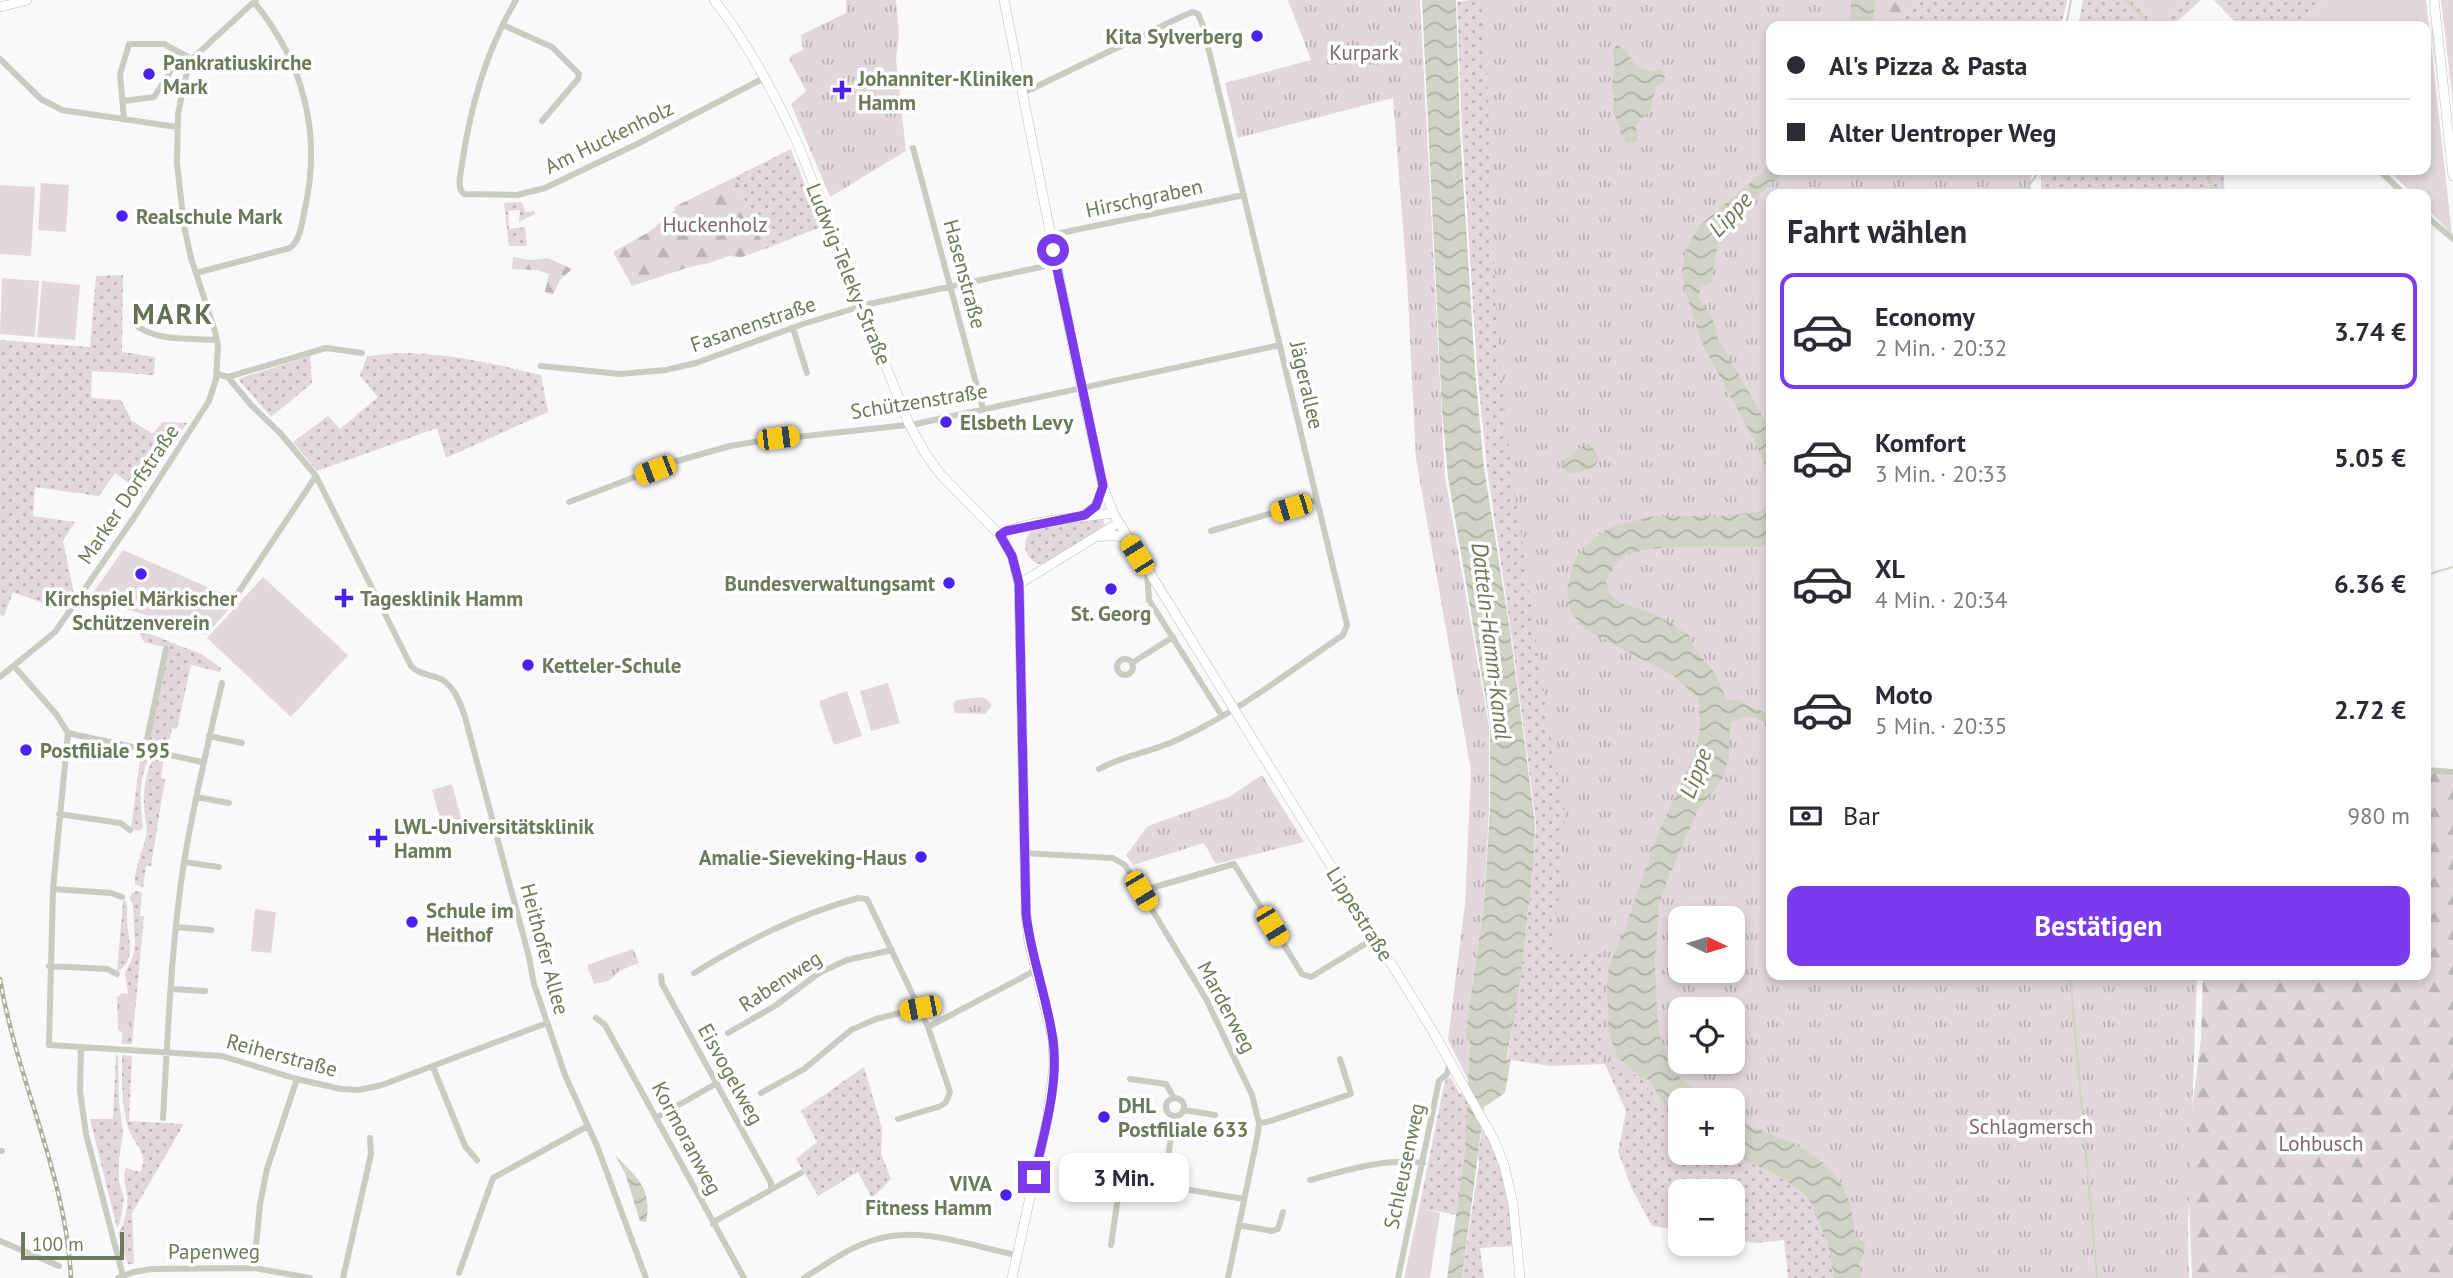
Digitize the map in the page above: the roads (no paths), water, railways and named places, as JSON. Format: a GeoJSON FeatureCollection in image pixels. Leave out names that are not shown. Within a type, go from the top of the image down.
{"type":"FeatureCollection","features":[{"type":"Feature","properties":{"kind":"street"},"geometry":{"type":"LineString","coordinates":[[0,7],[27,0]]}},
{"type":"Feature","properties":{"kind":"street"},"geometry":{"type":"LineString","coordinates":[[516,0],[503,25],[552,47],[579,74],[578,79],[542,121]]}},
{"type":"Feature","properties":{"kind":"street","name":"Ludwig-Teleky-Straße"},"geometry":{"type":"LineString","coordinates":[[714,0],[739,35],[797,142],[909,424],[941,475],[1000,535],[1012,556],[1019,583],[1023,853],[1027,926],[1053,1040],[1055,1066],[1050,1102],[1012,1278]]}},
{"type":"Feature","properties":{"kind":"street","name":"Lippestraße"},"geometry":{"type":"LineString","coordinates":[[1004,0],[1081,387],[1103,486],[1113,513],[1431,1028],[1488,1128],[1501,1155],[1510,1189],[1520,1278]]}},
{"type":"Feature","properties":{"kind":"street"},"geometry":{"type":"LineString","coordinates":[[2434,0],[2453,176]]}},
{"type":"Feature","properties":{"kind":"street"},"geometry":{"type":"LineString","coordinates":[[124,119],[120,74],[121,64],[131,42],[164,44],[192,59],[255,1],[279,34],[301,82],[307,107],[311,147],[310,178],[299,233],[290,247],[196,273]]}},
{"type":"Feature","properties":{"kind":"street","name":"Jägerallee"},"geometry":{"type":"LineString","coordinates":[[1023,93],[1193,12],[1198,14],[1203,26],[1347,625],[1343,635],[1233,709]]}},
{"type":"Feature","properties":{"kind":"street","name":"Am Huckenholz"},"geometry":{"type":"LineString","coordinates":[[503,25],[484,73],[465,141],[459,186],[461,193],[501,196],[537,191],[638,144],[764,78]]}},
{"type":"Feature","properties":{"kind":"street"},"geometry":{"type":"LineString","coordinates":[[0,59],[48,104],[62,110],[177,127]]}},
{"type":"Feature","properties":{"kind":"street","name":"Marker Dorfstraße"},"geometry":{"type":"LineString","coordinates":[[0,677],[46,641],[75,606],[209,401],[217,374],[217,340],[196,273],[181,210],[177,163],[177,127],[186,76],[192,59]]}},
{"type":"Feature","properties":{"kind":"street"},"geometry":{"type":"LineString","coordinates":[[123,102],[154,97],[170,72]]}},
{"type":"Feature","properties":{"kind":"street","name":"Hasenstraße"},"geometry":{"type":"LineString","coordinates":[[913,148],[983,409]]}},
{"type":"Feature","properties":{"kind":"street"},"geometry":{"type":"LineString","coordinates":[[2384,175],[2399,189]]}},
{"type":"Feature","properties":{"kind":"street","name":"Hirschgraben"},"geometry":{"type":"LineString","coordinates":[[1051,235],[1244,195]]}},
{"type":"Feature","properties":{"kind":"street"},"geometry":{"type":"LineString","coordinates":[[2431,220],[2453,239]]}},
{"type":"Feature","properties":{"kind":"street","name":"Fasanenstraße"},"geometry":{"type":"LineString","coordinates":[[541,366],[602,373],[666,370],[696,363],[863,306],[1055,264]]}},
{"type":"Feature","properties":{"kind":"street"},"geometry":{"type":"LineString","coordinates":[[133,323],[144,333],[217,340]]}},
{"type":"Feature","properties":{"kind":"street"},"geometry":{"type":"LineString","coordinates":[[793,328],[807,373]]}},
{"type":"Feature","properties":{"kind":"street","name":"Schützenstraße"},"geometry":{"type":"LineString","coordinates":[[569,502],[677,461],[730,446],[909,424],[1280,345]]}},
{"type":"Feature","properties":{"kind":"street"},"geometry":{"type":"LineString","coordinates":[[217,374],[228,377],[326,348],[362,353]]}},
{"type":"Feature","properties":{"kind":"street","name":"Heithofer Allee"},"geometry":{"type":"LineString","coordinates":[[228,377],[316,476],[411,666],[424,675],[442,679],[451,687],[464,713],[534,984],[578,1108],[588,1126],[646,1278]]}},
{"type":"Feature","properties":{"kind":"street"},"geometry":{"type":"LineString","coordinates":[[236,596],[316,476]]}},
{"type":"Feature","properties":{"kind":"street"},"geometry":{"type":"LineString","coordinates":[[1076,518],[1096,506],[1103,486]]}},
{"type":"Feature","properties":{"kind":"street"},"geometry":{"type":"LineString","coordinates":[[1211,531],[1317,500]]}},
{"type":"Feature","properties":{"kind":"street"},"geometry":{"type":"LineString","coordinates":[[1000,535],[1006,531],[1113,513]]}},
{"type":"Feature","properties":{"kind":"street"},"geometry":{"type":"LineString","coordinates":[[1019,583],[1118,523]]}},
{"type":"Feature","properties":{"kind":"street"},"geometry":{"type":"LineString","coordinates":[[1096,537],[1112,535],[1127,538]]}},
{"type":"Feature","properties":{"kind":"street","name":"Lippestraße"},"geometry":{"type":"LineString","coordinates":[[1147,571],[1149,600],[1222,716]]}},
{"type":"Feature","properties":{"kind":"street"},"geometry":{"type":"LineString","coordinates":[[1132,663],[1173,638]]}},
{"type":"Feature","properties":{"kind":"street"},"geometry":{"type":"LineString","coordinates":[[145,749],[166,649]]}},
{"type":"Feature","properties":{"kind":"street"},"geometry":{"type":"LineString","coordinates":[[14,666],[56,714],[68,733],[59,814],[49,966],[107,970],[117,974]]}},
{"type":"Feature","properties":{"kind":"street"},"geometry":{"type":"LineString","coordinates":[[163,1118],[176,926],[184,862],[202,762],[222,683]]}},
{"type":"Feature","properties":{"kind":"street"},"geometry":{"type":"LineString","coordinates":[[1099,769],[1112,762],[1169,744],[1233,709]]}},
{"type":"Feature","properties":{"kind":"street"},"geometry":{"type":"LineString","coordinates":[[68,733],[202,762]]}},
{"type":"Feature","properties":{"kind":"street"},"geometry":{"type":"LineString","coordinates":[[209,736],[242,743]]}},
{"type":"Feature","properties":{"kind":"street"},"geometry":{"type":"LineString","coordinates":[[2431,770],[2453,772]]}},
{"type":"Feature","properties":{"kind":"street"},"geometry":{"type":"LineString","coordinates":[[196,797],[229,803]]}},
{"type":"Feature","properties":{"kind":"street"},"geometry":{"type":"LineString","coordinates":[[59,814],[120,823],[130,830]]}},
{"type":"Feature","properties":{"kind":"street","name":"Marderweg"},"geometry":{"type":"LineString","coordinates":[[1023,853],[1120,860],[1206,999],[1252,1095],[1259,1123],[1228,1278]]}},
{"type":"Feature","properties":{"kind":"street"},"geometry":{"type":"LineString","coordinates":[[184,862],[219,867]]}},
{"type":"Feature","properties":{"kind":"street"},"geometry":{"type":"LineString","coordinates":[[1141,891],[1234,864],[1302,974],[1307,977],[1375,938]]}},
{"type":"Feature","properties":{"kind":"street"},"geometry":{"type":"LineString","coordinates":[[53,888],[111,893],[122,897]]}},
{"type":"Feature","properties":{"kind":"street"},"geometry":{"type":"LineString","coordinates":[[694,973],[761,934],[798,917],[828,906],[863,898],[870,902],[920,1008],[948,1087],[949,1097],[941,1106],[898,1119]]}},
{"type":"Feature","properties":{"kind":"street"},"geometry":{"type":"LineString","coordinates":[[176,926],[211,930]]}},
{"type":"Feature","properties":{"kind":"street","name":"Rabenweg"},"geometry":{"type":"LineString","coordinates":[[728,1034],[775,1006],[820,973],[847,960],[892,950]]}},
{"type":"Feature","properties":{"kind":"street","name":"Reiherstraße"},"geometry":{"type":"LineString","coordinates":[[49,966],[49,1045],[222,1056],[297,1079],[341,1089],[359,1090],[382,1086],[547,1023]]}},
{"type":"Feature","properties":{"kind":"street"},"geometry":{"type":"LineString","coordinates":[[928,1027],[1038,969]]}},
{"type":"Feature","properties":{"kind":"street","name":"Eisvogelweg"},"geometry":{"type":"LineString","coordinates":[[661,976],[662,984],[771,1183],[771,1189]]}},
{"type":"Feature","properties":{"kind":"street"},"geometry":{"type":"LineString","coordinates":[[172,989],[205,991]]}},
{"type":"Feature","properties":{"kind":"street"},"geometry":{"type":"LineString","coordinates":[[761,1093],[804,1069],[851,1030],[876,1019],[920,1008]]}},
{"type":"Feature","properties":{"kind":"street","name":"Kormoranweg"},"geometry":{"type":"LineString","coordinates":[[596,1018],[605,1025],[744,1278]]}},
{"type":"Feature","properties":{"kind":"street"},"geometry":{"type":"LineString","coordinates":[[81,1047],[80,1091],[86,1134],[121,1277]]}},
{"type":"Feature","properties":{"kind":"street"},"geometry":{"type":"LineString","coordinates":[[1259,1123],[1351,1094],[1340,1059]]}},
{"type":"Feature","properties":{"kind":"street","name":"Schleusenweg"},"geometry":{"type":"LineString","coordinates":[[1398,1278],[1439,1081],[1447,1074],[1450,1063]]}},
{"type":"Feature","properties":{"kind":"street"},"geometry":{"type":"LineString","coordinates":[[433,1066],[466,1146],[477,1160]]}},
{"type":"Feature","properties":{"kind":"street"},"geometry":{"type":"LineString","coordinates":[[254,1268],[260,1204],[267,1169],[297,1079]]}},
{"type":"Feature","properties":{"kind":"street"},"geometry":{"type":"LineString","coordinates":[[1130,1079],[1166,1084],[1174,1098],[1183,1103],[1184,1110]]}},
{"type":"Feature","properties":{"kind":"street"},"geometry":{"type":"LineString","coordinates":[[656,1118],[717,1083]]}},
{"type":"Feature","properties":{"kind":"street"},"geometry":{"type":"LineString","coordinates":[[1174,1098],[1168,1101],[1167,1109],[1174,1116]]}},
{"type":"Feature","properties":{"kind":"street"},"geometry":{"type":"LineString","coordinates":[[1184,1110],[1215,1115]]}},
{"type":"Feature","properties":{"kind":"street"},"geometry":{"type":"LineString","coordinates":[[1174,1116],[1184,1110]]}},
{"type":"Feature","properties":{"kind":"street"},"geometry":{"type":"LineString","coordinates":[[1164,1186],[1174,1116]]}},
{"type":"Feature","properties":{"kind":"street"},"geometry":{"type":"LineString","coordinates":[[458,1273],[493,1178],[588,1126]]}},
{"type":"Feature","properties":{"kind":"street"},"geometry":{"type":"LineString","coordinates":[[344,1278],[371,1154],[370,1138]]}},
{"type":"Feature","properties":{"kind":"street"},"geometry":{"type":"LineString","coordinates":[[1310,1180],[1366,1166],[1423,1163]]}},
{"type":"Feature","properties":{"kind":"street"},"geometry":{"type":"LineString","coordinates":[[713,1224],[801,1173]]}},
{"type":"Feature","properties":{"kind":"street"},"geometry":{"type":"LineString","coordinates":[[1111,1245],[1120,1183],[1164,1186],[1244,1199]]}},
{"type":"Feature","properties":{"kind":"street"},"geometry":{"type":"LineString","coordinates":[[1239,1224],[1272,1231],[1278,1229],[1283,1212]]}},
{"type":"Feature","properties":{"kind":"street"},"geometry":{"type":"LineString","coordinates":[[804,1278],[869,1241],[887,1236],[926,1236],[1017,1255]]}},
{"type":"Feature","properties":{"kind":"street"},"geometry":{"type":"LineString","coordinates":[[0,1241],[59,1266]]}},
{"type":"Feature","properties":{"kind":"street","name":"Papenweg"},"geometry":{"type":"LineString","coordinates":[[121,1277],[152,1269],[254,1268],[310,1278]]}},
{"type":"Feature","properties":{"kind":"water","name":"Datteln-Hamm-Kanal"},"geometry":{"type":"Polygon","coordinates":[[[1422,0],[1456,0],[1460,132],[1484,468],[1510,631],[1535,823],[1534,859],[1523,956],[1507,1055],[1510,1065],[1505,1093],[1484,1107],[1462,1278],[1447,1278],[1465,1154],[1470,1041],[1465,1036],[1484,905],[1490,809],[1490,725],[1448,477],[1442,410],[1422,0]]]}},
{"type":"Feature","properties":{"kind":"water"},"geometry":{"type":"Polygon","coordinates":[[[1851,0],[1875,0],[1873,21],[1850,21],[1851,0]]]}},
{"type":"Feature","properties":{"kind":"water"},"geometry":{"type":"Polygon","coordinates":[[[1617,45],[1628,53],[1639,67],[1651,71],[1660,69],[1665,77],[1663,82],[1656,86],[1651,109],[1636,127],[1638,140],[1626,144],[1612,108],[1615,96],[1611,87],[1615,71],[1613,50],[1617,45]]]}},
{"type":"Feature","properties":{"kind":"water","name":"Lippe"},"geometry":{"type":"Polygon","coordinates":[[[1766,169],[1766,175],[1781,175],[1720,230],[1711,283],[1700,287],[1699,298],[1712,317],[1718,339],[1766,422],[1766,468],[1702,343],[1684,288],[1682,270],[1686,248],[1699,226],[1766,169]]]}},
{"type":"Feature","properties":{"kind":"water"},"geometry":{"type":"Polygon","coordinates":[[[1583,446],[1591,446],[1598,459],[1596,463],[1587,470],[1568,473],[1562,468],[1564,460],[1583,446]]]}},
{"type":"Feature","properties":{"kind":"water","name":"Lippe"},"geometry":{"type":"Polygon","coordinates":[[[1766,506],[1766,544],[1760,547],[1691,546],[1639,551],[1620,560],[1606,581],[1610,594],[1621,603],[1650,612],[1687,633],[1695,649],[1714,672],[1727,700],[1740,700],[1766,714],[1766,726],[1752,717],[1730,722],[1729,757],[1723,778],[1698,810],[1669,875],[1659,905],[1655,961],[1659,1033],[1668,1062],[1668,1074],[1678,1076],[1693,1088],[1668,1088],[1668,1109],[1649,1080],[1641,1077],[1619,1059],[1609,1035],[1607,985],[1609,965],[1625,929],[1656,838],[1695,753],[1700,727],[1698,698],[1674,676],[1586,630],[1570,612],[1567,590],[1576,558],[1610,527],[1654,516],[1723,516],[1759,512],[1766,506]]]}},
{"type":"Feature","properties":{"kind":"water"},"geometry":{"type":"Polygon","coordinates":[[[1745,1123],[1799,1147],[1832,1171],[1843,1188],[1851,1210],[1855,1237],[1865,1242],[1863,1258],[1859,1263],[1861,1278],[1834,1278],[1828,1243],[1809,1199],[1793,1184],[1745,1160],[1745,1123]]]}},
{"type":"Feature","properties":{"kind":"water"},"geometry":{"type":"Polygon","coordinates":[[[615,1155],[645,1191],[646,1222],[640,1221],[625,1173],[615,1155]]]}},
{"type":"Feature","properties":{"kind":"waterway"},"geometry":{"type":"LineString","coordinates":[[2067,21],[2071,0]]}},
{"type":"Feature","properties":{"kind":"waterway"},"geometry":{"type":"LineString","coordinates":[[2126,0],[2147,21]]}},
{"type":"Feature","properties":{"kind":"waterway"},"geometry":{"type":"LineString","coordinates":[[2027,189],[2036,175]]}},
{"type":"Feature","properties":{"kind":"waterway"},"geometry":{"type":"LineString","coordinates":[[2208,175],[2212,189]]}},
{"type":"Feature","properties":{"kind":"waterway"},"geometry":{"type":"LineString","coordinates":[[2431,574],[2453,567]]}},
{"type":"Feature","properties":{"kind":"waterway"},"geometry":{"type":"LineString","coordinates":[[2070,980],[2097,1278]]}},
{"type":"Feature","properties":{"kind":"railway"},"geometry":{"type":"LineString","coordinates":[[0,979],[8,1017],[60,1202],[71,1278]]}},
{"type":"Feature","properties":{"kind":"place","name":"Kita Sylverberg"},"geometry":{"type":"Point","coordinates":[1257,36]}},
{"type":"Feature","properties":{"kind":"place","name":"Pankratiuskirche Mark"},"geometry":{"type":"Point","coordinates":[149,74]}},
{"type":"Feature","properties":{"kind":"place","name":"Johanniter-Kliniken Hamm"},"geometry":{"type":"Point","coordinates":[842,90]}},
{"type":"Feature","properties":{"kind":"place","name":"Realschule Mark"},"geometry":{"type":"Point","coordinates":[122,216]}},
{"type":"Feature","properties":{"kind":"place","name":"Elsbeth Levy"},"geometry":{"type":"Point","coordinates":[946,422]}},
{"type":"Feature","properties":{"kind":"place","name":"Kirchspiel Märkischer Schützenverein"},"geometry":{"type":"Point","coordinates":[141,574]}},
{"type":"Feature","properties":{"kind":"place","name":"Bundesverwaltungsamt"},"geometry":{"type":"Point","coordinates":[949,583]}},
{"type":"Feature","properties":{"kind":"place","name":"St. Georg"},"geometry":{"type":"Point","coordinates":[1111,589]}},
{"type":"Feature","properties":{"kind":"place","name":"Tagesklinik Hamm"},"geometry":{"type":"Point","coordinates":[344,598]}},
{"type":"Feature","properties":{"kind":"place","name":"Ketteler-Schule"},"geometry":{"type":"Point","coordinates":[528,665]}},
{"type":"Feature","properties":{"kind":"place","name":"Postfiliale 595"},"geometry":{"type":"Point","coordinates":[26,750]}},
{"type":"Feature","properties":{"kind":"place","name":"LWL-Universitätsklinik Hamm"},"geometry":{"type":"Point","coordinates":[378,838]}},
{"type":"Feature","properties":{"kind":"place","name":"Amalie-Sieveking-Haus"},"geometry":{"type":"Point","coordinates":[921,857]}},
{"type":"Feature","properties":{"kind":"place","name":"Schule im Heithof"},"geometry":{"type":"Point","coordinates":[412,922]}},
{"type":"Feature","properties":{"kind":"place","name":"DHL Postfiliale 633"},"geometry":{"type":"Point","coordinates":[1104,1117]}},
{"type":"Feature","properties":{"kind":"place","name":"VIVA Fitness Hamm"},"geometry":{"type":"Point","coordinates":[1006,1195]}},
{"type":"Feature","properties":{"kind":"district","name":"MARK"},"geometry":{"type":"Point","coordinates":[173,313]}},
{"type":"Feature","properties":{"kind":"park label","name":"Kurpark"},"geometry":{"type":"Point","coordinates":[1364,52]}},
{"type":"Feature","properties":{"kind":"park label","name":"Huckenholz"},"geometry":{"type":"Point","coordinates":[715,224]}},
{"type":"Feature","properties":{"kind":"park label","name":"Schlagmersch"},"geometry":{"type":"Point","coordinates":[2031,1126]}},
{"type":"Feature","properties":{"kind":"park label","name":"Lohbusch"},"geometry":{"type":"Point","coordinates":[2321,1143]}}]}
